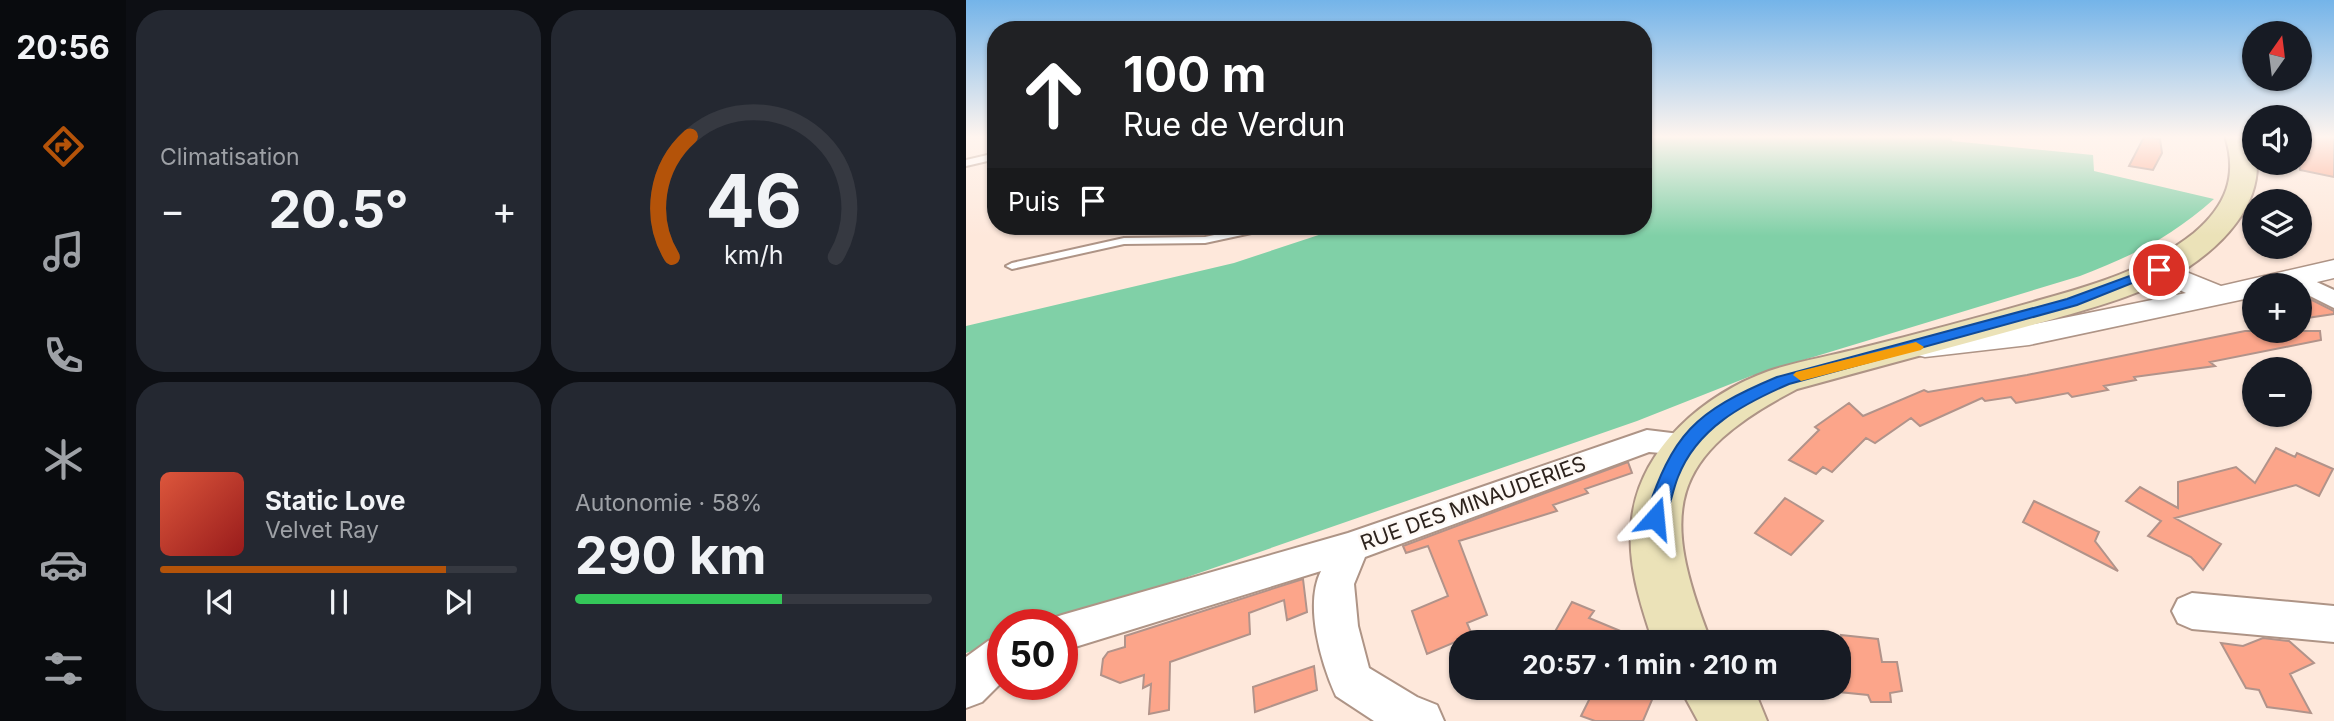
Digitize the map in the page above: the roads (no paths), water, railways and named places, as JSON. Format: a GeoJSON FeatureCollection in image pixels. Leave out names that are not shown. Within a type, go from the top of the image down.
{"type":"FeatureCollection","features":[{"type":"Feature","properties":{"kind":"main road"},"geometry":{"type":"LineString","coordinates":[[1677,630],[1665,601],[1657,567],[1655,518],[1668,476],[1685,444],[1723,410],[1783,380],[1905,350],[2072,302],[2159,270],[2202,240],[2233,210],[2246,170]]}},
{"type":"Feature","properties":{"kind":"main road"},"geometry":{"type":"LineString","coordinates":[[1719,700],[1736,721]]}},
{"type":"Feature","properties":{"kind":"street"},"geometry":{"type":"LineString","coordinates":[[2312,274],[2334,269]]}},
{"type":"Feature","properties":{"kind":"street"},"geometry":{"type":"LineString","coordinates":[[2159,270],[2219,296]]}},
{"type":"Feature","properties":{"kind":"street"},"geometry":{"type":"LineString","coordinates":[[1905,350],[2029,335],[2242,291]]}},
{"type":"Feature","properties":{"kind":"street"},"geometry":{"type":"LineString","coordinates":[[2312,292],[2334,300]]}},
{"type":"Feature","properties":{"kind":"street","name":"RUE DES MINAUDERIES"},"geometry":{"type":"LineString","coordinates":[[1421,721],[1406,716],[1351,681],[1337,626],[1334,584],[1351,547],[1647,441],[1685,444]]}},
{"type":"Feature","properties":{"kind":"street"},"geometry":{"type":"LineString","coordinates":[[1078,628],[1351,547]]}},
{"type":"Feature","properties":{"kind":"street"},"geometry":{"type":"LineString","coordinates":[[2192,611],[2334,624]]}},
{"type":"Feature","properties":{"kind":"street"},"geometry":{"type":"LineString","coordinates":[[966,687],[987,667]]}},
{"type":"Feature","properties":{"kind":"lane"},"geometry":{"type":"LineString","coordinates":[[1012,266],[1124,241],[1205,240],[1228,235]]}}]}
